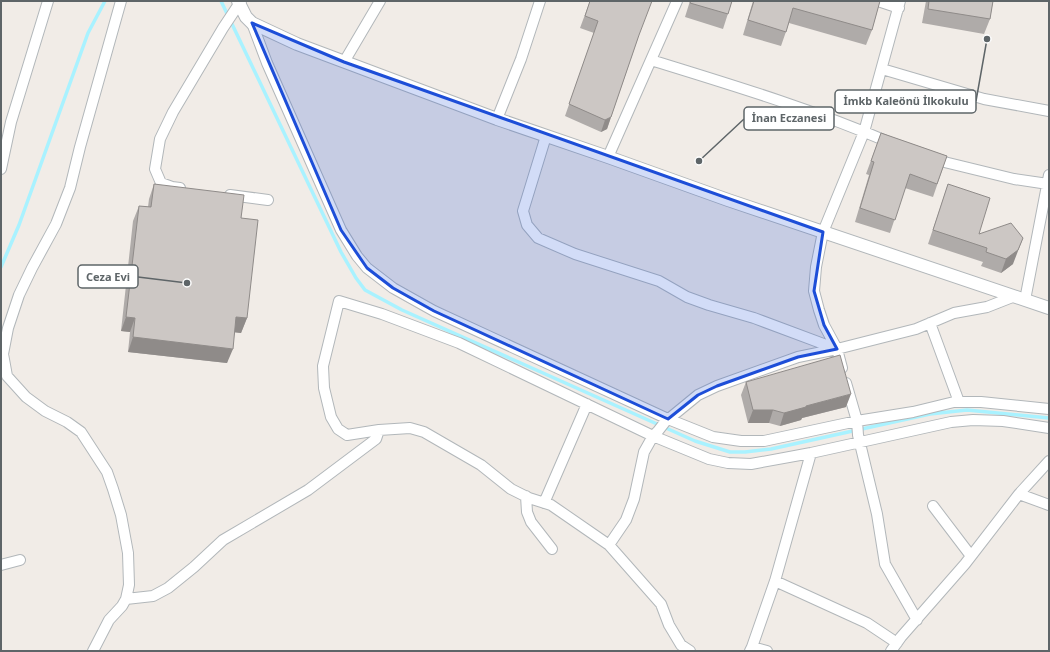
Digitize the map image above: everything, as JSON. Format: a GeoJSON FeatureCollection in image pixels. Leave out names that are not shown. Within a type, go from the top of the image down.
{"type":"FeatureCollection","features":[{"type":"Feature","properties":{"kind":"street"},"geometry":{"type":"LineString","coordinates":[[1,169],[12,122],[48,1]]}},
{"type":"Feature","properties":{"kind":"street"},"geometry":{"type":"LineString","coordinates":[[93,651],[109,620],[122,606],[126,599],[129,585],[128,553],[121,515],[107,472],[80,432],[67,422],[45,411],[26,397],[7,376],[3,354],[8,328],[19,295],[56,224],[70,188],[82,140],[122,1]]}},
{"type":"Feature","properties":{"kind":"street"},"geometry":{"type":"LineString","coordinates":[[344,62],[380,1]]}},
{"type":"Feature","properties":{"kind":"street"},"geometry":{"type":"LineString","coordinates":[[497,119],[521,59],[540,1]]}},
{"type":"Feature","properties":{"kind":"street"},"geometry":{"type":"LineString","coordinates":[[608,157],[677,1]]}},
{"type":"Feature","properties":{"kind":"street"},"geometry":{"type":"LineString","coordinates":[[878,1],[900,4],[864,132],[823,232],[816,267],[814,291],[824,324],[837,349],[877,514],[885,564],[917,620]]}},
{"type":"Feature","properties":{"kind":"street"},"geometry":{"type":"LineString","coordinates":[[186,189],[172,187],[161,182],[154,169],[160,139],[173,112],[239,2]]}},
{"type":"Feature","properties":{"kind":"street"},"geometry":{"type":"LineString","coordinates":[[239,2],[246,17],[260,28],[344,62],[497,119],[728,200],[1049,308]]}},
{"type":"Feature","properties":{"kind":"street"},"geometry":{"type":"LineString","coordinates":[[252,23],[267,63],[341,230],[357,256],[367,268],[388,285],[434,311],[666,420],[713,437],[727,440],[753,442],[973,420],[1003,421],[1049,428]]}},
{"type":"Feature","properties":{"kind":"street"},"geometry":{"type":"LineString","coordinates":[[651,60],[768,96],[898,146]]}},
{"type":"Feature","properties":{"kind":"street"},"geometry":{"type":"LineString","coordinates":[[882,69],[984,99],[1049,111]]}},
{"type":"Feature","properties":{"kind":"street"},"geometry":{"type":"LineString","coordinates":[[546,136],[523,211],[527,225],[538,238],[575,254],[659,281],[687,297],[754,318],[837,349]]}},
{"type":"Feature","properties":{"kind":"street"},"geometry":{"type":"LineString","coordinates":[[919,154],[965,168],[1007,178],[1048,179],[1020,298]]}},
{"type":"Feature","properties":{"kind":"street"},"geometry":{"type":"LineString","coordinates":[[223,194],[268,200]]}},
{"type":"Feature","properties":{"kind":"street"},"geometry":{"type":"LineString","coordinates":[[609,545],[626,520],[632,506],[644,452],[666,420],[698,395],[717,386],[798,357],[837,349],[916,329],[954,313],[987,307],[1020,298]]}},
{"type":"Feature","properties":{"kind":"street"},"geometry":{"type":"LineString","coordinates":[[690,651],[681,645],[669,625],[661,604],[609,545],[552,505],[511,489],[481,465],[424,432],[410,428],[379,430],[347,435],[338,430],[330,417],[324,388],[323,366],[339,301],[382,314],[459,343],[587,404],[709,459],[728,464],[751,464],[811,454],[858,431],[913,412],[959,402],[981,402],[1049,409]]}},
{"type":"Feature","properties":{"kind":"street"},"geometry":{"type":"LineString","coordinates":[[930,323],[959,402]]}},
{"type":"Feature","properties":{"kind":"street"},"geometry":{"type":"LineString","coordinates":[[544,503],[587,404]]}},
{"type":"Feature","properties":{"kind":"street"},"geometry":{"type":"LineString","coordinates":[[126,599],[153,596],[168,588],[194,567],[223,540],[308,490],[376,439],[379,430]]}},
{"type":"Feature","properties":{"kind":"street"},"geometry":{"type":"LineString","coordinates":[[767,651],[751,649],[775,581],[811,454]]}},
{"type":"Feature","properties":{"kind":"street"},"geometry":{"type":"LineString","coordinates":[[775,581],[867,623],[894,647],[971,556],[1019,494],[1049,461]]}},
{"type":"Feature","properties":{"kind":"street"},"geometry":{"type":"LineString","coordinates":[[1019,494],[1049,505]]}},
{"type":"Feature","properties":{"kind":"street"},"geometry":{"type":"LineString","coordinates":[[526,496],[527,512],[531,522],[552,549]]}},
{"type":"Feature","properties":{"kind":"street"},"geometry":{"type":"LineString","coordinates":[[933,506],[971,556]]}},
{"type":"Feature","properties":{"kind":"street"},"geometry":{"type":"LineString","coordinates":[[1,565],[20,560]]}},
{"type":"Feature","properties":{"kind":"highlighted area"},"geometry":{"type":"Polygon","coordinates":[[[252,23],[344,62],[823,232],[814,291],[824,325],[837,349],[798,357],[717,386],[698,395],[668,419],[434,311],[393,288],[367,268],[341,230],[252,23]]]}},
{"type":"Feature","properties":{"kind":"building"},"geometry":{"type":"Polygon","coordinates":[[[590,1],[652,1],[611,117],[605,120],[569,104],[598,21],[585,16],[590,1]]]}},
{"type":"Feature","properties":{"kind":"building"},"geometry":{"type":"Polygon","coordinates":[[[691,1],[732,1],[728,14],[690,3],[691,1]]]}},
{"type":"Feature","properties":{"kind":"building"},"geometry":{"type":"Polygon","coordinates":[[[754,1],[880,1],[872,30],[793,8],[786,32],[748,20],[754,1]]]}},
{"type":"Feature","properties":{"kind":"building"},"geometry":{"type":"Polygon","coordinates":[[[929,1],[993,1],[990,19],[928,9],[929,1]]]}},
{"type":"Feature","properties":{"kind":"building"},"geometry":{"type":"Polygon","coordinates":[[[881,133],[947,156],[937,184],[910,174],[895,220],[860,208],[874,162],[871,161],[881,133]]]}},
{"type":"Feature","properties":{"kind":"building"},"geometry":{"type":"Polygon","coordinates":[[[154,184],[244,195],[241,218],[258,220],[247,318],[236,317],[233,349],[133,337],[135,318],[126,317],[139,206],[151,207],[154,184]]]}},
{"type":"Feature","properties":{"kind":"building"},"geometry":{"type":"Polygon","coordinates":[[[948,184],[990,198],[979,234],[1011,223],[1023,238],[1018,250],[1006,259],[986,252],[987,248],[933,230],[948,184]]]}},
{"type":"Feature","properties":{"kind":"building"},"geometry":{"type":"Polygon","coordinates":[[[840,355],[851,394],[784,413],[773,410],[753,410],[746,382],[840,355]]]}},
{"type":"Feature","properties":{"kind":"waterway"},"geometry":{"type":"LineString","coordinates":[[1,267],[19,225],[88,33],[105,1]]}},
{"type":"Feature","properties":{"kind":"waterway"},"geometry":{"type":"LineString","coordinates":[[221,1],[341,252],[356,278],[365,290],[402,310],[695,441],[730,452],[771,449],[930,414],[967,410],[1049,418]]}},
{"type":"Feature","properties":{"kind":"place","name":"İmkb Kaleönü İlkokulu"},"geometry":{"type":"Point","coordinates":[987,39]}},
{"type":"Feature","properties":{"kind":"place","name":"İnan Eczanesi"},"geometry":{"type":"Point","coordinates":[699,161]}},
{"type":"Feature","properties":{"kind":"place","name":"Ceza Evi"},"geometry":{"type":"Point","coordinates":[187,283]}}]}
